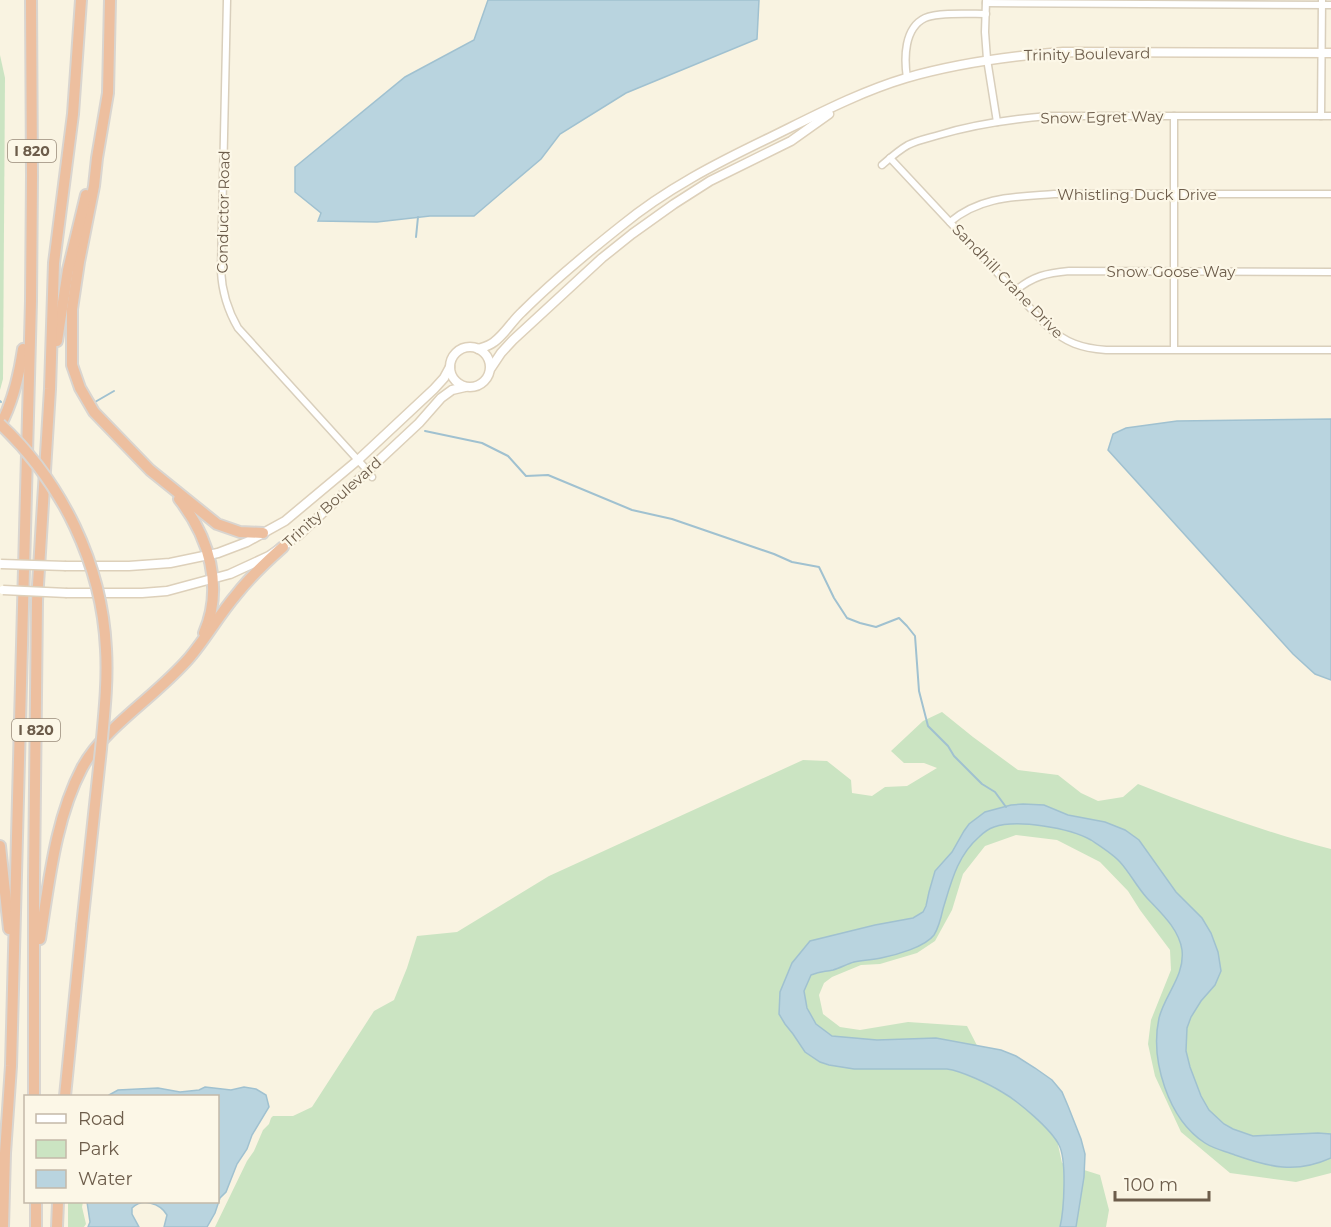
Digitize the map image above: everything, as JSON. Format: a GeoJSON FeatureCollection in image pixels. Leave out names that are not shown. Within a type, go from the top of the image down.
{"type":"FeatureCollection","features":[{"type":"Feature","properties":{"kind":"highway","name":"I 820"},"geometry":{"type":"LineString","coordinates":[[3,1227],[11,1066],[31,301],[31,0]]}},
{"type":"Feature","properties":{"kind":"highway","name":"I 820"},"geometry":{"type":"LineString","coordinates":[[34,1095],[37,601],[50,389],[54,263],[73,114],[81,0]]}},
{"type":"Feature","properties":{"kind":"highway"},"geometry":{"type":"LineString","coordinates":[[110,0],[108,93],[72,309],[72,365],[80,388],[94,412],[150,470],[217,524],[240,532],[263,533]]}},
{"type":"Feature","properties":{"kind":"highway"},"geometry":{"type":"LineString","coordinates":[[50,389],[73,245],[97,158]]}},
{"type":"Feature","properties":{"kind":"highway"},"geometry":{"type":"LineString","coordinates":[[31,301],[20,369],[12,400],[0,425],[16,439],[36,463],[55,488],[72,519],[96,585],[104,622],[106,651],[103,722],[65,1095]]}},
{"type":"Feature","properties":{"kind":"highway"},"geometry":{"type":"LineString","coordinates":[[166,482],[188,510],[204,541],[213,579],[213,604],[207,625],[191,656]]}},
{"type":"Feature","properties":{"kind":"highway"},"geometry":{"type":"LineString","coordinates":[[35,966],[58,839],[69,798],[82,768],[109,733],[191,656],[234,597],[283,547]]}},
{"type":"Feature","properties":{"kind":"highway"},"geometry":{"type":"LineString","coordinates":[[0,846],[13,966]]}},
{"type":"Feature","properties":{"kind":"highway"},"geometry":{"type":"LineString","coordinates":[[36,1203],[36,1227]]}},
{"type":"Feature","properties":{"kind":"highway"},"geometry":{"type":"LineString","coordinates":[[57,1227],[58,1203]]}},
{"type":"Feature","properties":{"kind":"main road","name":"Trinity Boulevard"},"geometry":{"type":"LineString","coordinates":[[1,564],[129,566],[170,563],[209,555],[247,542],[285,521],[358,460],[434,389],[444,378],[458,351],[490,346],[522,311],[632,217],[703,171],[849,100],[907,78],[987,59],[1063,52],[1331,53]]}},
{"type":"Feature","properties":{"kind":"main road","name":"Trinity Boulevard"},"geometry":{"type":"LineString","coordinates":[[2,590],[167,591],[240,570],[269,556],[298,535],[370,474],[446,393],[457,388],[474,387],[482,383],[488,376],[490,368],[513,339],[602,258],[632,234],[710,182],[791,141],[849,100]]}},
{"type":"Feature","properties":{"kind":"main road"},"geometry":{"type":"LineString","coordinates":[[478,349],[487,356],[490,368]]}},
{"type":"Feature","properties":{"kind":"main road"},"geometry":{"type":"LineString","coordinates":[[450,367],[454,379],[465,387]]}},
{"type":"Feature","properties":{"kind":"street","name":"Conductor Road"},"geometry":{"type":"LineString","coordinates":[[227,0],[220,271],[225,302],[238,328],[370,474]]}},
{"type":"Feature","properties":{"kind":"street"},"geometry":{"type":"LineString","coordinates":[[997,122],[987,59],[986,2],[1322,3],[1331,5]]}},
{"type":"Feature","properties":{"kind":"street"},"geometry":{"type":"LineString","coordinates":[[1321,116],[1322,3]]}},
{"type":"Feature","properties":{"kind":"street"},"geometry":{"type":"LineString","coordinates":[[907,78],[907,39],[916,24],[925,18],[944,15],[986,14]]}},
{"type":"Feature","properties":{"kind":"street","name":"Snow Egret Way"},"geometry":{"type":"LineString","coordinates":[[882,165],[909,144],[928,138],[971,126],[1049,116],[1331,116]]}},
{"type":"Feature","properties":{"kind":"street"},"geometry":{"type":"LineString","coordinates":[[1174,116],[1174,349]]}},
{"type":"Feature","properties":{"kind":"street","name":"Sandhill Crane Drive"},"geometry":{"type":"LineString","coordinates":[[890,158],[1055,333],[1074,344],[1106,350],[1331,350]]}},
{"type":"Feature","properties":{"kind":"street","name":"Whistling Duck Drive"},"geometry":{"type":"LineString","coordinates":[[950,222],[968,209],[991,201],[1022,196],[1174,193],[1331,194]]}},
{"type":"Feature","properties":{"kind":"street","name":"Snow Goose Way"},"geometry":{"type":"LineString","coordinates":[[1015,291],[1042,275],[1069,271],[1331,272]]}},
{"type":"Feature","properties":{"kind":"green space"},"geometry":{"type":"Polygon","coordinates":[[[0,55],[5,78],[3,379],[0,390],[0,55]]]}},
{"type":"Feature","properties":{"kind":"green space"},"geometry":{"type":"Polygon","coordinates":[[[942,712],[1018,770],[1058,775],[1081,793],[1098,801],[1123,797],[1138,784],[1233,819],[1331,849],[1331,1173],[1296,1182],[1230,1173],[1181,1132],[1155,1076],[1148,1044],[1151,1020],[1171,970],[1170,950],[1128,891],[1100,862],[1057,840],[1016,835],[985,846],[963,874],[952,910],[935,941],[917,953],[880,964],[861,965],[832,977],[824,983],[819,995],[823,1014],[840,1027],[860,1030],[908,1022],[967,1026],[986,1063],[1054,1126],[1062,1163],[1100,1175],[1109,1210],[1106,1227],[215,1227],[271,1118],[273,1116],[293,1116],[312,1107],[374,1011],[394,1000],[417,936],[457,932],[549,876],[803,760],[827,761],[851,780],[852,793],[872,796],[885,787],[907,786],[937,768],[924,763],[904,763],[891,751],[923,721],[942,712]]]}},
{"type":"Feature","properties":{"kind":"green space"},"geometry":{"type":"Polygon","coordinates":[[[68,1203],[83,1203],[86,1224],[84,1227],[68,1227],[68,1203]]]}},
{"type":"Feature","properties":{"kind":"water"},"geometry":{"type":"Polygon","coordinates":[[[488,0],[759,0],[757,39],[626,93],[560,134],[541,159],[474,216],[430,216],[377,222],[318,221],[321,213],[295,192],[295,167],[405,77],[474,40],[488,0]]]}},
{"type":"Feature","properties":{"kind":"water"},"geometry":{"type":"Polygon","coordinates":[[[1331,419],[1331,680],[1315,674],[1293,654],[1108,450],[1113,434],[1126,428],[1177,421],[1331,419]]]}},
{"type":"Feature","properties":{"kind":"water"},"geometry":{"type":"Polygon","coordinates":[[[1023,804],[1044,805],[1068,815],[1105,822],[1125,830],[1139,840],[1176,892],[1202,918],[1218,952],[1221,971],[1215,985],[1191,1017],[1187,1028],[1186,1051],[1190,1067],[1209,1110],[1224,1124],[1253,1136],[1331,1134],[1331,1158],[1306,1166],[1294,1167],[1259,1163],[1208,1145],[1192,1132],[1172,1104],[1160,1070],[1157,1052],[1159,1018],[1181,968],[1182,950],[1177,935],[1169,922],[1143,894],[1124,866],[1114,856],[1082,836],[1043,826],[1016,824],[994,827],[971,844],[960,861],[939,926],[930,939],[902,953],[854,962],[811,975],[804,991],[807,1008],[816,1024],[832,1036],[877,1040],[936,1038],[1001,1050],[1016,1056],[1052,1080],[1062,1092],[1085,1154],[1084,1177],[1076,1227],[1060,1227],[1064,1198],[1064,1173],[1059,1145],[1042,1124],[1009,1096],[953,1070],[854,1069],[820,1062],[805,1052],[779,1014],[780,992],[792,963],[810,941],[913,918],[923,912],[935,871],[952,852],[969,824],[985,812],[1023,804]]]}},
{"type":"Feature","properties":{"kind":"water"},"geometry":{"type":"Polygon","coordinates":[[[205,1087],[231,1090],[244,1087],[256,1089],[266,1095],[269,1107],[237,1164],[226,1192],[219,1201],[219,1095],[109,1095],[118,1090],[158,1088],[180,1092],[205,1087]]]}},
{"type":"Feature","properties":{"kind":"water"},"geometry":{"type":"Polygon","coordinates":[[[87,1203],[141,1203],[132,1208],[132,1214],[139,1227],[88,1227],[90,1222],[87,1203]]]}},
{"type":"Feature","properties":{"kind":"water"},"geometry":{"type":"Polygon","coordinates":[[[151,1203],[218,1203],[207,1227],[164,1227],[167,1215],[151,1203]]]}},
{"type":"Feature","properties":{"kind":"waterway"},"geometry":{"type":"LineString","coordinates":[[416,237],[418,217]]}},
{"type":"Feature","properties":{"kind":"waterway"},"geometry":{"type":"LineString","coordinates":[[95,402],[114,391]]}},
{"type":"Feature","properties":{"kind":"waterway"},"geometry":{"type":"LineString","coordinates":[[425,431],[482,443],[508,456],[526,476],[548,475],[632,510],[672,519],[792,562],[819,567],[847,618],[876,627],[899,618],[915,636],[919,691],[928,726],[982,784],[995,792],[1006,807]]}}]}
